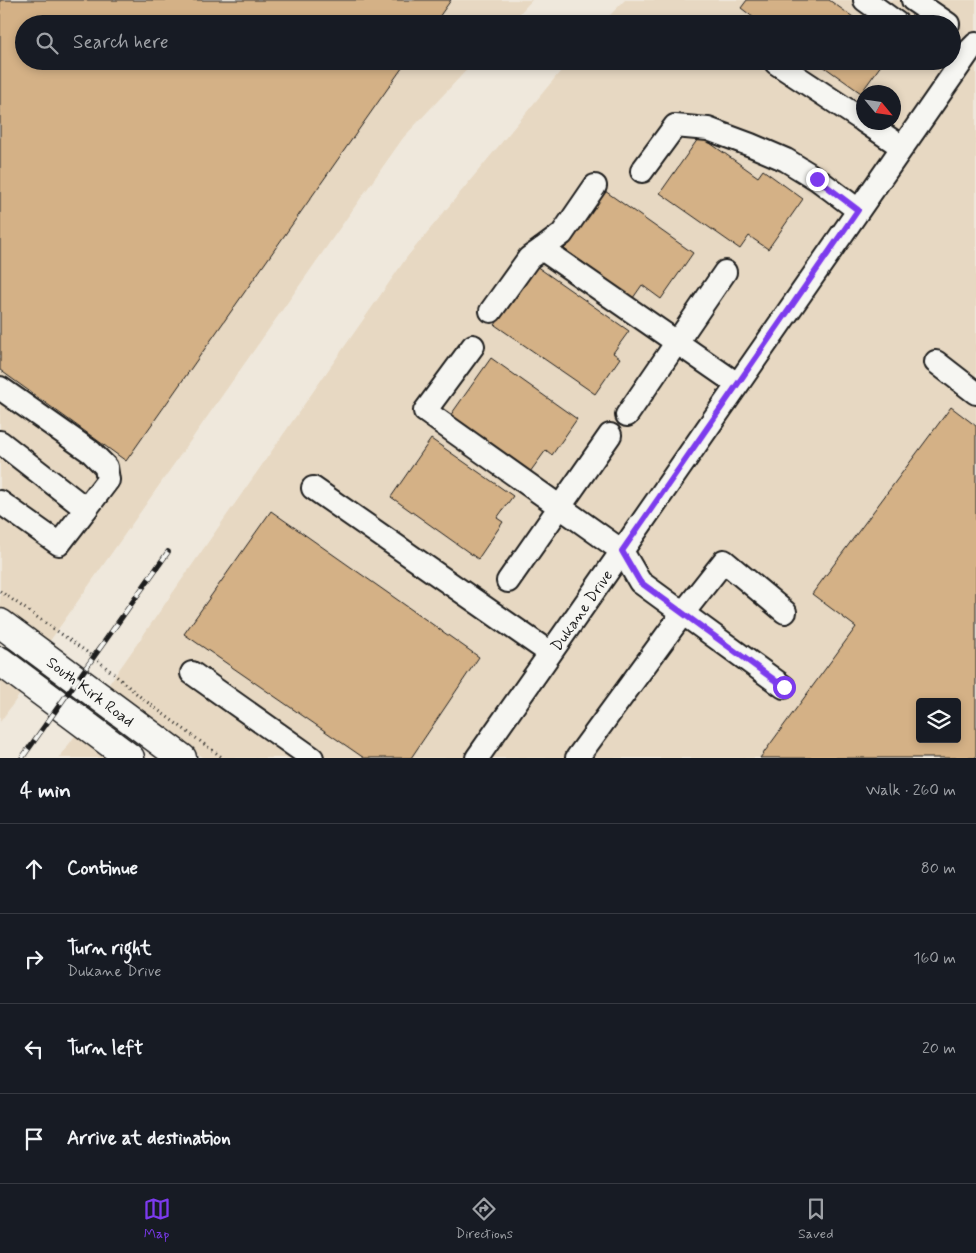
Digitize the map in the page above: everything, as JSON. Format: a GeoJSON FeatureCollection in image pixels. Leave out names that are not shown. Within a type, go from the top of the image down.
{"type":"FeatureCollection","features":[{"type":"Feature","properties":{"kind":"main road","name":"South Kirk Road"},"geometry":{"type":"LineString","coordinates":[[0,623],[182,758]]}},
{"type":"Feature","properties":{"kind":"main road","name":"South Kirk Road"},"geometry":{"type":"LineString","coordinates":[[0,661],[130,758]]}},
{"type":"Feature","properties":{"kind":"street"},"geometry":{"type":"LineString","coordinates":[[865,0],[886,15]]}},
{"type":"Feature","properties":{"kind":"street"},"geometry":{"type":"LineString","coordinates":[[913,0],[935,15]]}},
{"type":"Feature","properties":{"kind":"street"},"geometry":{"type":"LineString","coordinates":[[961,33],[976,43]]}},
{"type":"Feature","properties":{"kind":"street","name":"Dukane Drive"},"geometry":{"type":"LineString","coordinates":[[961,58],[976,43]]}},
{"type":"Feature","properties":{"kind":"street"},"geometry":{"type":"LineString","coordinates":[[786,70],[856,117]]}},
{"type":"Feature","properties":{"kind":"street","name":"Dukane Drive"},"geometry":{"type":"LineString","coordinates":[[477,758],[902,147],[950,70]]}},
{"type":"Feature","properties":{"kind":"street"},"geometry":{"type":"LineString","coordinates":[[642,171],[675,126],[708,129],[786,160],[817,179],[858,210]]}},
{"type":"Feature","properties":{"kind":"street"},"geometry":{"type":"LineString","coordinates":[[876,130],[902,147]]}},
{"type":"Feature","properties":{"kind":"street"},"geometry":{"type":"LineString","coordinates":[[491,311],[529,258],[562,234],[595,186]]}},
{"type":"Feature","properties":{"kind":"street"},"geometry":{"type":"LineString","coordinates":[[542,249],[737,384]]}},
{"type":"Feature","properties":{"kind":"street"},"geometry":{"type":"LineString","coordinates":[[627,414],[726,272]]}},
{"type":"Feature","properties":{"kind":"street"},"geometry":{"type":"LineString","coordinates":[[472,346],[424,411],[622,551],[640,582],[784,687]]}},
{"type":"Feature","properties":{"kind":"street"},"geometry":{"type":"LineString","coordinates":[[936,362],[976,393]]}},
{"type":"Feature","properties":{"kind":"street"},"geometry":{"type":"LineString","coordinates":[[0,388],[91,452],[106,467],[108,480],[59,544],[0,502]]}},
{"type":"Feature","properties":{"kind":"street"},"geometry":{"type":"LineString","coordinates":[[508,581],[610,435]]}},
{"type":"Feature","properties":{"kind":"street"},"geometry":{"type":"LineString","coordinates":[[0,442],[86,509]]}},
{"type":"Feature","properties":{"kind":"street"},"geometry":{"type":"LineString","coordinates":[[313,488],[550,653]]}},
{"type":"Feature","properties":{"kind":"street"},"geometry":{"type":"LineString","coordinates":[[576,758],[724,561],[785,612]]}},
{"type":"Feature","properties":{"kind":"street"},"geometry":{"type":"LineString","coordinates":[[192,673],[312,758]]}},
{"type":"Feature","properties":{"kind":"path"},"geometry":{"type":"LineString","coordinates":[[0,591],[94,657],[143,699],[223,758]]}},
{"type":"Feature","properties":{"kind":"shaded area"},"geometry":{"type":"Polygon","coordinates":[[[0,0],[532,0],[518,15],[15,15],[15,70],[467,70],[403,138],[47,645],[0,610],[0,0]]]}},
{"type":"Feature","properties":{"kind":"shaded area"},"geometry":{"type":"Polygon","coordinates":[[[625,0],[976,0],[976,758],[203,758],[107,687],[407,257],[562,70],[961,70],[961,15],[610,15],[625,0]]]}},
{"type":"Feature","properties":{"kind":"shaded area"},"geometry":{"type":"Polygon","coordinates":[[[0,673],[23,690],[0,722],[0,673]]]}},
{"type":"Feature","properties":{"kind":"shaded area"},"geometry":{"type":"Polygon","coordinates":[[[77,733],[111,758],[59,758],[77,733]]]}},
{"type":"Feature","properties":{"kind":"building"},"geometry":{"type":"Polygon","coordinates":[[[0,0],[451,0],[440,15],[15,15],[15,70],[401,70],[126,461],[0,370],[0,0]]]}},
{"type":"Feature","properties":{"kind":"building"},"geometry":{"type":"Polygon","coordinates":[[[747,0],[829,0],[850,15],[750,15],[741,8],[747,0]]]}},
{"type":"Feature","properties":{"kind":"building"},"geometry":{"type":"Polygon","coordinates":[[[829,70],[878,70],[867,85],[856,85],[856,89],[829,70]]]}},
{"type":"Feature","properties":{"kind":"building"},"geometry":{"type":"Polygon","coordinates":[[[700,136],[758,177],[763,170],[803,199],[768,249],[749,236],[740,249],[660,193],[700,136]]]}},
{"type":"Feature","properties":{"kind":"building"},"geometry":{"type":"Polygon","coordinates":[[[605,191],[693,253],[661,299],[642,285],[633,298],[564,249],[605,191]]]}},
{"type":"Feature","properties":{"kind":"building"},"geometry":{"type":"Polygon","coordinates":[[[536,266],[629,331],[613,353],[620,358],[595,394],[495,325],[536,266]]]}},
{"type":"Feature","properties":{"kind":"building"},"geometry":{"type":"Polygon","coordinates":[[[491,358],[577,419],[552,455],[546,450],[530,472],[450,416],[491,358]]]}},
{"type":"Feature","properties":{"kind":"building"},"geometry":{"type":"Polygon","coordinates":[[[951,407],[976,426],[976,758],[760,758],[856,627],[812,594],[951,407]]]}},
{"type":"Feature","properties":{"kind":"building"},"geometry":{"type":"Polygon","coordinates":[[[431,439],[513,496],[497,518],[503,522],[478,559],[391,497],[431,439]]]}},
{"type":"Feature","properties":{"kind":"building"},"geometry":{"type":"Polygon","coordinates":[[[271,511],[479,657],[411,758],[364,758],[184,634],[271,511]]]}},
{"type":"Feature","properties":{"kind":"railway"},"geometry":{"type":"LineString","coordinates":[[22,758],[168,552]]}},
{"type":"Feature","properties":{"kind":"route"},"geometry":{"type":"LineString","coordinates":[[784,687],[640,582],[622,551],[858,210],[817,179]]}}]}
